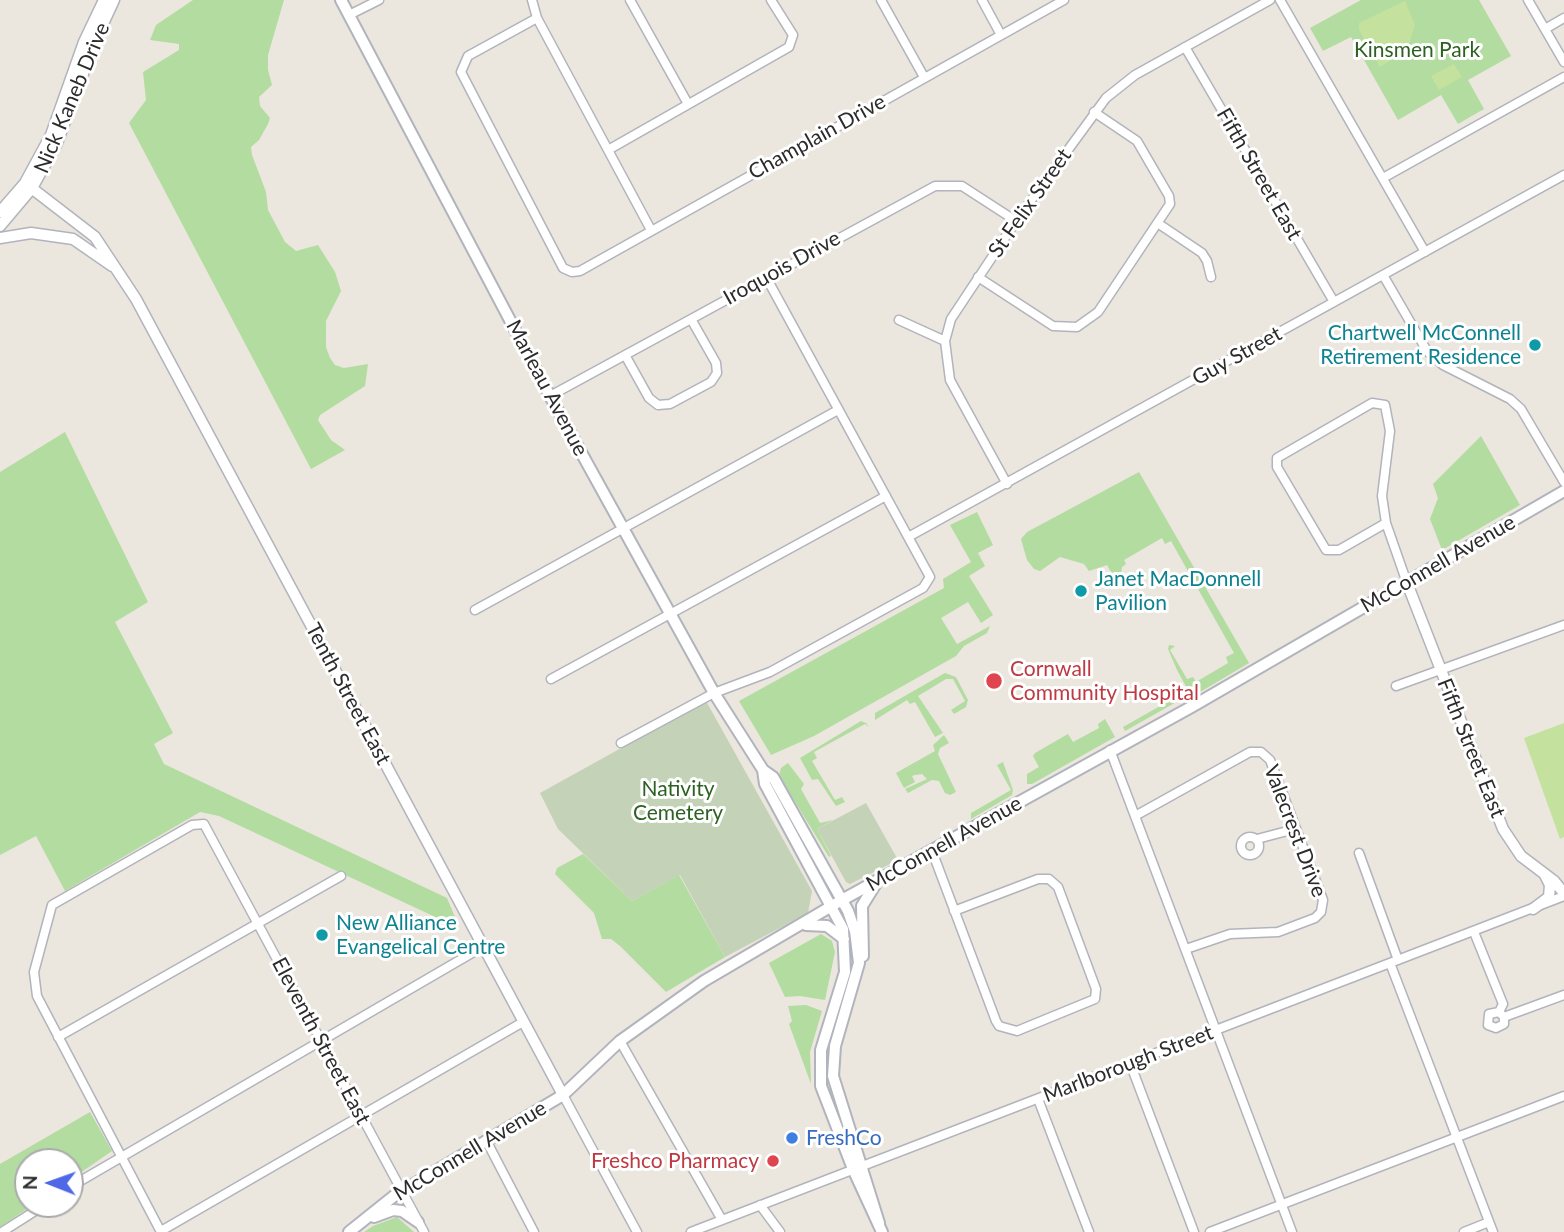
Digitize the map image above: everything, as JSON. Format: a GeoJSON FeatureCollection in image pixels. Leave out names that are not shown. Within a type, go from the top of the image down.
{"type":"FeatureCollection","features":[{"type":"Feature","properties":{"kind":"main road","name":"Marleau Avenue"},"geometry":{"type":"LineString","coordinates":[[341,0],[550,396],[713,693],[763,770],[773,777],[837,903]]}},
{"type":"Feature","properties":{"kind":"main road","name":"McConnell Avenue"},"geometry":{"type":"LineString","coordinates":[[349,1232],[401,1192],[563,1096],[620,1041],[674,1000],[837,903],[877,883],[1407,583],[1564,491]]}},
{"type":"Feature","properties":{"kind":"main road"},"geometry":{"type":"LineString","coordinates":[[858,1167],[833,1076],[835,1046],[864,949],[862,906],[877,883]]}},
{"type":"Feature","properties":{"kind":"main road"},"geometry":{"type":"LineString","coordinates":[[837,903],[845,942],[845,972],[824,1039],[820,1074],[824,1096],[858,1167],[881,1227]]}},
{"type":"Feature","properties":{"kind":"main road"},"geometry":{"type":"LineString","coordinates":[[837,903],[852,921],[858,947],[856,978]]}},
{"type":"Feature","properties":{"kind":"main road"},"geometry":{"type":"LineString","coordinates":[[793,930],[809,924],[822,925],[835,930],[845,942]]}},
{"type":"Feature","properties":{"kind":"main road"},"geometry":{"type":"LineString","coordinates":[[349,1232],[393,1210],[402,1211],[421,1227]]}},
{"type":"Feature","properties":{"kind":"street","name":"Nick Kaneb Drive"},"geometry":{"type":"LineString","coordinates":[[0,212],[29,185],[51,135],[84,42],[104,0]]}},
{"type":"Feature","properties":{"kind":"street","name":"Nick Kaneb Drive"},"geometry":{"type":"LineString","coordinates":[[0,226],[57,144],[96,39],[114,0]]}},
{"type":"Feature","properties":{"kind":"street"},"geometry":{"type":"LineString","coordinates":[[349,15],[379,0]]}},
{"type":"Feature","properties":{"kind":"street"},"geometry":{"type":"LineString","coordinates":[[532,0],[537,18],[651,230]]}},
{"type":"Feature","properties":{"kind":"street"},"geometry":{"type":"LineString","coordinates":[[630,0],[688,104]]}},
{"type":"Feature","properties":{"kind":"street"},"geometry":{"type":"LineString","coordinates":[[608,150],[791,45],[793,35],[771,0]]}},
{"type":"Feature","properties":{"kind":"street"},"geometry":{"type":"LineString","coordinates":[[881,0],[924,78]]}},
{"type":"Feature","properties":{"kind":"street"},"geometry":{"type":"LineString","coordinates":[[982,0],[1001,36]]}},
{"type":"Feature","properties":{"kind":"street","name":"Champlain Drive"},"geometry":{"type":"LineString","coordinates":[[537,18],[468,56],[461,72],[563,268],[569,272],[580,271],[1065,0]]}},
{"type":"Feature","properties":{"kind":"street","name":"St Felix Street"},"geometry":{"type":"LineString","coordinates":[[944,341],[951,318],[1094,112],[1126,81],[1270,0]]}},
{"type":"Feature","properties":{"kind":"street"},"geometry":{"type":"LineString","coordinates":[[1280,0],[1425,252]]}},
{"type":"Feature","properties":{"kind":"street"},"geometry":{"type":"LineString","coordinates":[[1528,0],[1564,62]]}},
{"type":"Feature","properties":{"kind":"street"},"geometry":{"type":"LineString","coordinates":[[1545,29],[1564,18]]}},
{"type":"Feature","properties":{"kind":"street","name":"Fifth Street East"},"geometry":{"type":"LineString","coordinates":[[1185,47],[1334,302]]}},
{"type":"Feature","properties":{"kind":"street"},"geometry":{"type":"LineString","coordinates":[[1383,178],[1564,77]]}},
{"type":"Feature","properties":{"kind":"street"},"geometry":{"type":"LineString","coordinates":[[978,277],[1053,326],[1077,327],[1098,313],[1169,211],[1170,199],[1134,138],[1094,112]]}},
{"type":"Feature","properties":{"kind":"street","name":"Guy Street"},"geometry":{"type":"LineString","coordinates":[[910,536],[1564,175]]}},
{"type":"Feature","properties":{"kind":"street","name":"Tenth Street East"},"geometry":{"type":"LineString","coordinates":[[29,185],[95,237],[124,279],[637,1232]]}},
{"type":"Feature","properties":{"kind":"street","name":"Iroquois Drive"},"geometry":{"type":"LineString","coordinates":[[550,396],[936,185],[962,186],[1016,221]]}},
{"type":"Feature","properties":{"kind":"street"},"geometry":{"type":"LineString","coordinates":[[1159,225],[1202,253],[1212,277]]}},
{"type":"Feature","properties":{"kind":"street"},"geometry":{"type":"LineString","coordinates":[[0,238],[32,233],[73,239],[109,262],[124,279]]}},
{"type":"Feature","properties":{"kind":"street"},"geometry":{"type":"LineString","coordinates":[[1383,275],[1427,351],[1443,365],[1510,399],[1521,409],[1564,482]]}},
{"type":"Feature","properties":{"kind":"street"},"geometry":{"type":"LineString","coordinates":[[621,743],[713,693],[770,672],[923,588],[928,579],[910,536],[766,276]]}},
{"type":"Feature","properties":{"kind":"street"},"geometry":{"type":"LineString","coordinates":[[625,355],[649,398],[658,405],[670,404],[711,382],[717,373],[716,363],[691,319]]}},
{"type":"Feature","properties":{"kind":"street"},"geometry":{"type":"LineString","coordinates":[[900,320],[944,341],[950,380],[1007,484]]}},
{"type":"Feature","properties":{"kind":"street"},"geometry":{"type":"LineString","coordinates":[[1385,523],[1339,550],[1326,550],[1277,467],[1280,453],[1372,403],[1380,402],[1388,411],[1390,431],[1383,483],[1385,523],[1407,583]]}},
{"type":"Feature","properties":{"kind":"street"},"geometry":{"type":"LineString","coordinates":[[475,610],[838,410]]}},
{"type":"Feature","properties":{"kind":"street"},"geometry":{"type":"LineString","coordinates":[[551,679],[886,496]]}},
{"type":"Feature","properties":{"kind":"street","name":"Fifth Street East"},"geometry":{"type":"LineString","coordinates":[[1407,583],[1503,829],[1521,856],[1545,874],[1564,895]]}},
{"type":"Feature","properties":{"kind":"street"},"geometry":{"type":"LineString","coordinates":[[1396,686],[1564,625]]}},
{"type":"Feature","properties":{"kind":"street"},"geometry":{"type":"LineString","coordinates":[[1110,751],[1292,1232]]}},
{"type":"Feature","properties":{"kind":"street","name":"Valecrest Drive"},"geometry":{"type":"LineString","coordinates":[[1135,816],[1254,751],[1264,753],[1270,760],[1323,900],[1319,915],[1278,932],[1230,934],[1186,949]]}},
{"type":"Feature","properties":{"kind":"street","name":"Eleventh Street East"},"geometry":{"type":"LineString","coordinates":[[57,1035],[37,996],[34,980],[52,905],[192,825],[204,824],[421,1227]]}},
{"type":"Feature","properties":{"kind":"street"},"geometry":{"type":"LineString","coordinates":[[1257,839],[1295,829]]}},
{"type":"Feature","properties":{"kind":"street"},"geometry":{"type":"LineString","coordinates":[[932,851],[954,911],[996,1021],[1004,1030],[1017,1031],[1095,999],[1096,989],[1058,887],[1049,879],[1038,880],[954,911]]}},
{"type":"Feature","properties":{"kind":"street"},"geometry":{"type":"LineString","coordinates":[[1359,853],[1394,962],[1493,1232]]}},
{"type":"Feature","properties":{"kind":"street"},"geometry":{"type":"LineString","coordinates":[[1533,909],[1549,897],[1549,882],[1545,874]]}},
{"type":"Feature","properties":{"kind":"street"},"geometry":{"type":"LineString","coordinates":[[341,876],[57,1035],[161,1231],[523,1022]]}},
{"type":"Feature","properties":{"kind":"street","name":"Marlborough Street"},"geometry":{"type":"LineString","coordinates":[[691,1232],[1474,932],[1564,895]]}},
{"type":"Feature","properties":{"kind":"street"},"geometry":{"type":"LineString","coordinates":[[1474,932],[1503,1004],[1501,1015],[1564,995]]}},
{"type":"Feature","properties":{"kind":"street"},"geometry":{"type":"LineString","coordinates":[[84,1178],[484,946]]}},
{"type":"Feature","properties":{"kind":"street"},"geometry":{"type":"LineString","coordinates":[[620,1041],[722,1220]]}},
{"type":"Feature","properties":{"kind":"street"},"geometry":{"type":"LineString","coordinates":[[1130,1063],[1194,1232]]}},
{"type":"Feature","properties":{"kind":"street"},"geometry":{"type":"LineString","coordinates":[[1210,1232],[1564,1096]]}},
{"type":"Feature","properties":{"kind":"street"},"geometry":{"type":"LineString","coordinates":[[1038,1099],[1089,1232]]}},
{"type":"Feature","properties":{"kind":"street"},"geometry":{"type":"LineString","coordinates":[[486,1140],[534,1232]]}},
{"type":"Feature","properties":{"kind":"street"},"geometry":{"type":"LineString","coordinates":[[760,1205],[780,1232]]}},
{"type":"Feature","properties":{"kind":"street"},"geometry":{"type":"LineString","coordinates":[[2,1232],[24,1218]]}},
{"type":"Feature","properties":{"kind":"street"},"geometry":{"type":"LineString","coordinates":[[1464,1232],[1489,1222]]}},
{"type":"Feature","properties":{"kind":"green space"},"geometry":{"type":"Polygon","coordinates":[[[193,0],[284,0],[268,55],[272,85],[259,97],[260,106],[270,118],[259,140],[251,147],[252,155],[266,192],[268,210],[285,242],[296,251],[318,245],[335,272],[341,291],[326,321],[326,347],[330,358],[335,365],[344,368],[368,364],[365,386],[320,415],[318,420],[331,440],[345,450],[311,469],[129,123],[146,100],[143,72],[179,50],[179,44],[150,40],[156,25],[193,0]]]}},
{"type":"Feature","properties":{"kind":"green space","name":"Kinsmen Park"},"geometry":{"type":"Polygon","coordinates":[[[1361,0],[1479,0],[1511,56],[1468,80],[1484,109],[1458,124],[1441,95],[1398,120],[1351,37],[1323,51],[1310,28],[1361,0]]]}},
{"type":"Feature","properties":{"kind":"green space"},"geometry":{"type":"Polygon","coordinates":[[[1405,1],[1415,25],[1407,50],[1380,67],[1359,30],[1359,23],[1405,1]]]}},
{"type":"Feature","properties":{"kind":"green space"},"geometry":{"type":"Polygon","coordinates":[[[1454,64],[1462,77],[1439,90],[1431,76],[1454,64]]]}},
{"type":"Feature","properties":{"kind":"green space"},"geometry":{"type":"Polygon","coordinates":[[[65,432],[148,602],[115,622],[173,733],[154,744],[164,764],[447,898],[455,917],[446,922],[219,816],[200,812],[65,891],[36,836],[0,855],[0,472],[65,432]]]}},
{"type":"Feature","properties":{"kind":"green space"},"geometry":{"type":"Polygon","coordinates":[[[1481,436],[1520,505],[1442,550],[1430,519],[1438,498],[1433,484],[1481,436]]]}},
{"type":"Feature","properties":{"kind":"green space"},"geometry":{"type":"Polygon","coordinates":[[[1139,472],[1249,663],[1195,695],[1188,690],[1177,670],[1168,649],[1169,645],[1175,646],[1170,650],[1187,679],[1193,677],[1196,682],[1228,663],[1226,657],[1234,653],[1171,541],[1165,544],[1162,538],[1124,560],[1126,564],[1122,567],[1121,575],[1115,579],[1107,565],[1089,571],[1084,564],[1060,557],[1040,571],[1034,569],[1027,560],[1021,539],[1027,532],[1139,472]]]}},
{"type":"Feature","properties":{"kind":"green space"},"geometry":{"type":"Polygon","coordinates":[[[977,512],[993,545],[978,553],[985,566],[969,576],[993,615],[981,623],[968,602],[941,618],[957,644],[990,626],[987,633],[964,646],[956,656],[814,736],[771,755],[739,701],[944,588],[943,579],[971,562],[950,525],[977,512]]]}},
{"type":"Feature","properties":{"kind":"green space"},"geometry":{"type":"Polygon","coordinates":[[[945,673],[956,677],[968,700],[966,707],[954,714],[951,710],[965,701],[953,679],[946,679],[918,696],[943,733],[935,737],[915,702],[910,704],[907,700],[875,720],[875,713],[945,673]]]}},
{"type":"Feature","properties":{"kind":"green space"},"geometry":{"type":"Polygon","coordinates":[[[1175,690],[1180,700],[1125,731],[1123,727],[1169,701],[1166,695],[1175,690]]]}},
{"type":"Feature","properties":{"kind":"green space","name":"Nativity Cemetery"},"geometry":{"type":"Polygon","coordinates":[[[706,701],[812,891],[808,913],[725,957],[680,875],[632,901],[558,829],[540,793],[706,701]]]}},
{"type":"Feature","properties":{"kind":"green space"},"geometry":{"type":"Polygon","coordinates":[[[1105,719],[1115,737],[1032,784],[1027,784],[1027,774],[1039,767],[1033,756],[1035,753],[1068,734],[1073,742],[1099,728],[1098,724],[1105,719]]]}},
{"type":"Feature","properties":{"kind":"green space"},"geometry":{"type":"Polygon","coordinates":[[[861,721],[866,723],[869,727],[865,724],[814,752],[817,758],[812,761],[835,800],[842,797],[845,802],[836,806],[818,779],[812,780],[800,758],[861,721]]]}},
{"type":"Feature","properties":{"kind":"green space"},"geometry":{"type":"Polygon","coordinates":[[[1564,723],[1564,837],[1560,839],[1524,738],[1564,723]]]}},
{"type":"Feature","properties":{"kind":"green space"},"geometry":{"type":"Polygon","coordinates":[[[944,735],[949,743],[940,748],[938,754],[956,792],[950,795],[945,793],[939,781],[932,780],[908,793],[905,789],[927,779],[922,774],[912,776],[915,782],[904,788],[896,773],[935,751],[933,745],[944,735]]]}},
{"type":"Feature","properties":{"kind":"green space"},"geometry":{"type":"Polygon","coordinates":[[[1003,762],[1013,790],[1012,795],[971,819],[971,813],[1011,790],[997,765],[1003,762]]]}},
{"type":"Feature","properties":{"kind":"green space"},"geometry":{"type":"Polygon","coordinates":[[[788,763],[804,784],[801,789],[820,823],[833,820],[817,829],[831,856],[829,857],[779,776],[781,768],[788,763]]]}},
{"type":"Feature","properties":{"kind":"green space"},"geometry":{"type":"Polygon","coordinates":[[[866,803],[898,860],[850,884],[846,882],[817,829],[866,803]]]}},
{"type":"Feature","properties":{"kind":"green space"},"geometry":{"type":"Polygon","coordinates":[[[583,854],[632,901],[679,875],[725,957],[666,992],[620,946],[611,939],[602,939],[594,913],[555,874],[557,868],[583,854]]]}},
{"type":"Feature","properties":{"kind":"green space"},"geometry":{"type":"Polygon","coordinates":[[[821,934],[832,941],[835,952],[825,1000],[800,996],[785,997],[769,963],[821,934]]]}},
{"type":"Feature","properties":{"kind":"green space"},"geometry":{"type":"Polygon","coordinates":[[[806,1005],[822,1011],[810,1052],[811,1084],[789,1024],[792,1021],[788,1006],[806,1005]]]}},
{"type":"Feature","properties":{"kind":"green space"},"geometry":{"type":"Polygon","coordinates":[[[90,1112],[112,1151],[84,1170],[84,1148],[28,1148],[90,1112]]]}},
{"type":"Feature","properties":{"kind":"green space"},"geometry":{"type":"Polygon","coordinates":[[[14,1156],[14,1218],[0,1227],[0,1164],[14,1156]]]}},
{"type":"Feature","properties":{"kind":"green space"},"geometry":{"type":"Polygon","coordinates":[[[397,1217],[414,1232],[364,1232],[373,1226],[397,1217]]]}},
{"type":"Feature","properties":{"kind":"place","name":"Chartwell McConnell Retirement Residence"},"geometry":{"type":"Point","coordinates":[1535,345]}},
{"type":"Feature","properties":{"kind":"place","name":"Janet MacDonnell Pavilion"},"geometry":{"type":"Point","coordinates":[1081,591]}},
{"type":"Feature","properties":{"kind":"place","name":"Cornwall Community Hospital"},"geometry":{"type":"Point","coordinates":[994,681]}},
{"type":"Feature","properties":{"kind":"place","name":"New Alliance Evangelical Centre"},"geometry":{"type":"Point","coordinates":[322,935]}},
{"type":"Feature","properties":{"kind":"place","name":"FreshCo"},"geometry":{"type":"Point","coordinates":[792,1138]}},
{"type":"Feature","properties":{"kind":"place","name":"Freshco Pharmacy"},"geometry":{"type":"Point","coordinates":[773,1161]}}]}
